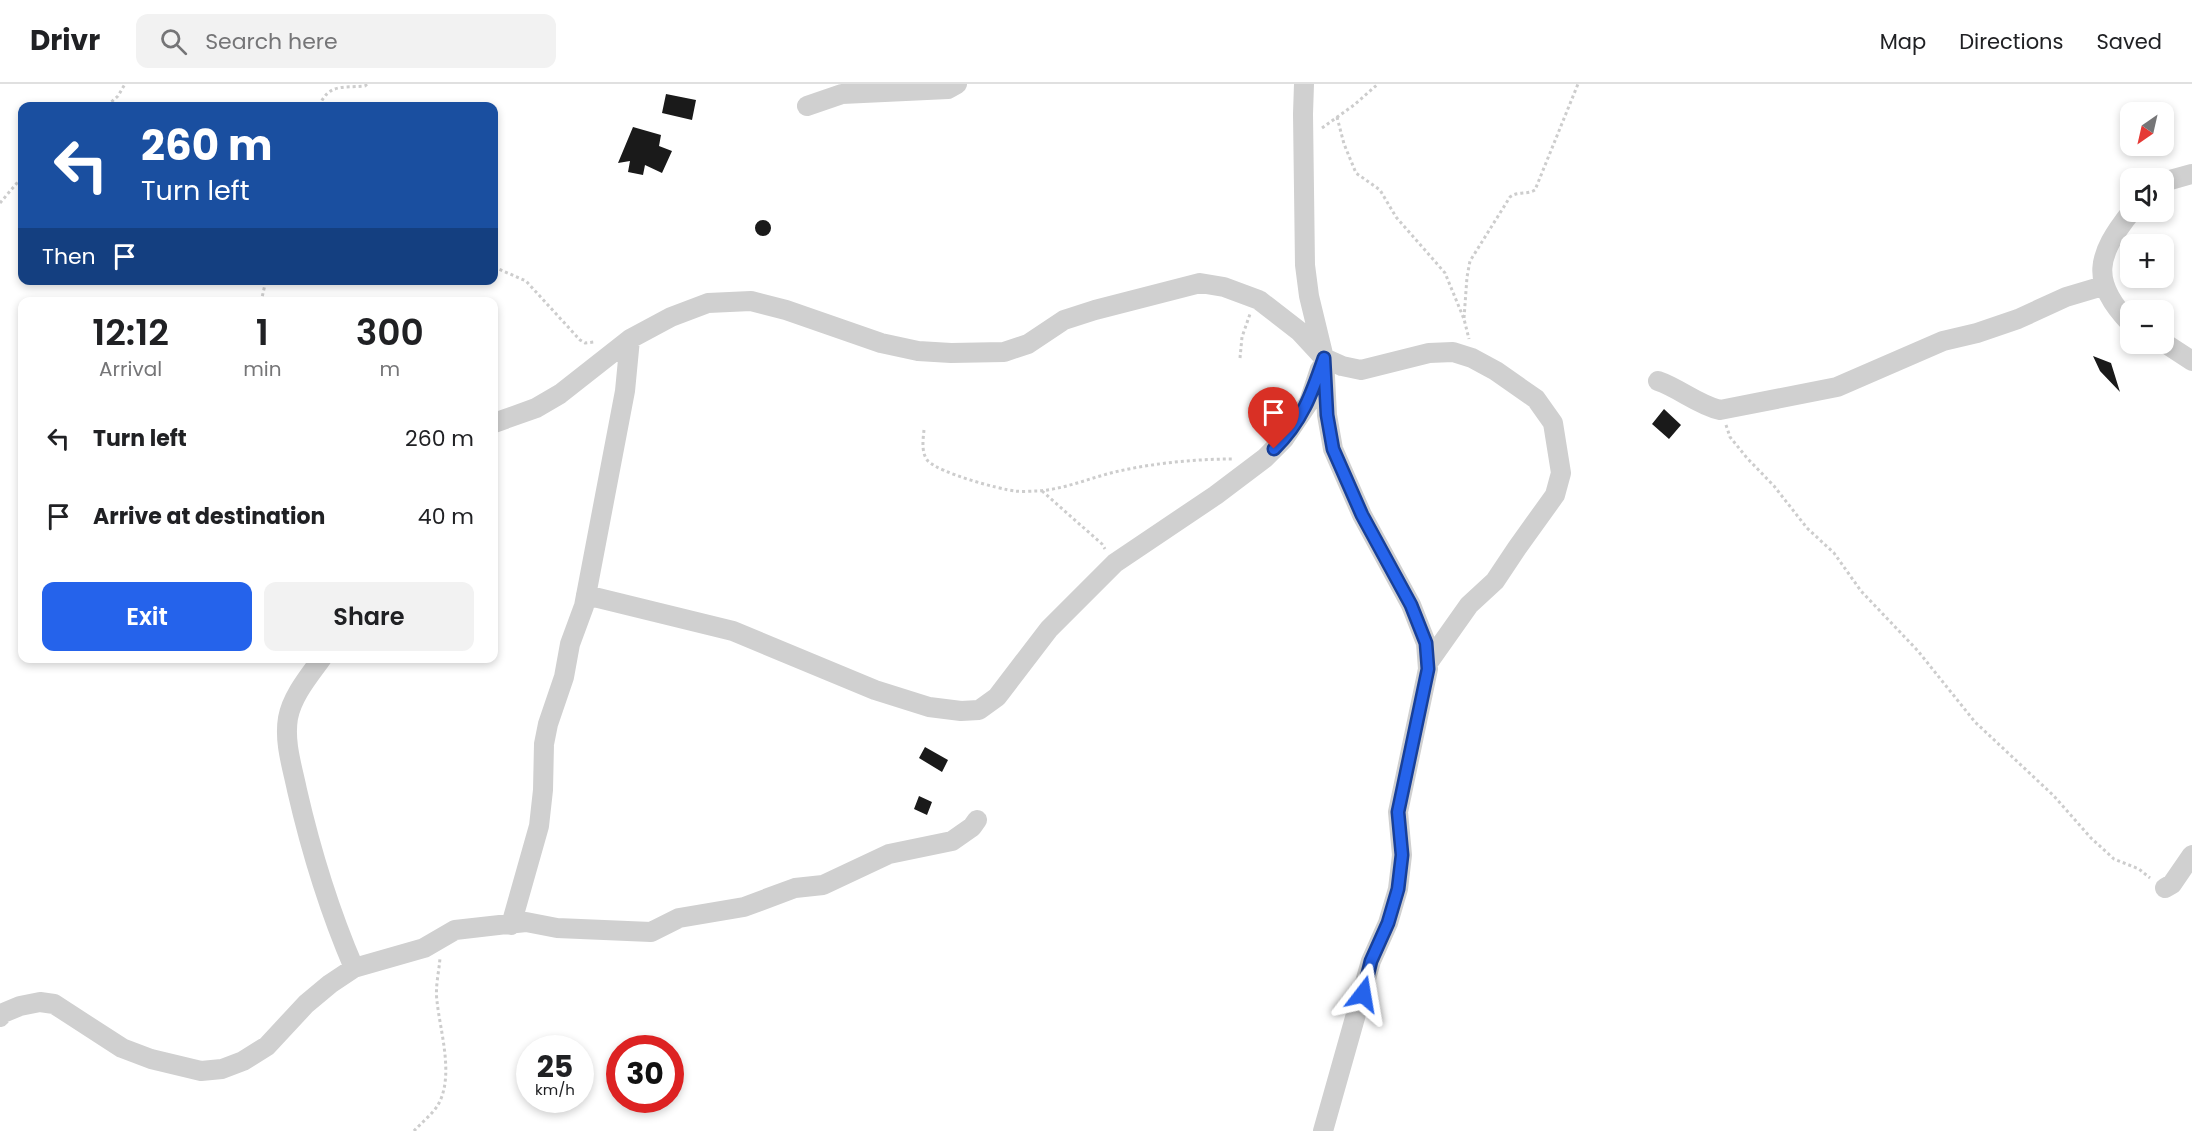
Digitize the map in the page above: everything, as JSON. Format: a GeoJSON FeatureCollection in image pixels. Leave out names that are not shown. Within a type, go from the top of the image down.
{"type":"FeatureCollection","features":[{"type":"Feature","properties":{"kind":"street"},"geometry":{"type":"LineString","coordinates":[[807,106],[842,94],[929,90],[948,88],[957,84]]}},
{"type":"Feature","properties":{"kind":"street"},"geometry":{"type":"LineString","coordinates":[[1304,84],[1305,265],[1315,326],[1324,358],[1327,415],[1333,449],[1362,515],[1411,605],[1426,643],[1428,663],[1398,812],[1402,855],[1398,889],[1388,923],[1371,961],[1323,1131]]}},
{"type":"Feature","properties":{"kind":"street"},"geometry":{"type":"LineString","coordinates":[[2174,179],[2192,174]]}},
{"type":"Feature","properties":{"kind":"street"},"geometry":{"type":"LineString","coordinates":[[2120,311],[2103,286],[2102,263],[2109,244],[2124,222]]}},
{"type":"Feature","properties":{"kind":"street"},"geometry":{"type":"LineString","coordinates":[[498,422],[536,408],[560,394],[630,339],[671,317],[708,303],[751,301],[786,310],[881,343],[918,351],[1004,352],[1028,344],[1064,320],[1200,283],[1224,287],[1259,300],[1299,331],[1324,358],[1342,366],[1361,370],[1429,353],[1453,352],[1473,358],[1536,399],[1553,423],[1561,473],[1555,495],[1495,581],[1470,605],[1428,663]]}},
{"type":"Feature","properties":{"kind":"street"},"geometry":{"type":"LineString","coordinates":[[1658,381],[1682,391],[1710,408],[1720,410],[1837,387],[1943,341],[1977,333],[2018,319],[2066,297],[2103,286]]}},
{"type":"Feature","properties":{"kind":"street"},"geometry":{"type":"LineString","coordinates":[[511,925],[539,826],[543,790],[544,744],[548,724],[564,677],[570,644],[584,606],[625,391],[630,339]]}},
{"type":"Feature","properties":{"kind":"street"},"geometry":{"type":"LineString","coordinates":[[2174,350],[2192,362]]}},
{"type":"Feature","properties":{"kind":"street"},"geometry":{"type":"LineString","coordinates":[[586,595],[733,631],[875,690],[929,707],[961,711],[979,710],[997,697],[1049,629],[1114,563],[1216,495],[1265,458],[1284,439],[1309,402],[1324,358]]}},
{"type":"Feature","properties":{"kind":"street"},"geometry":{"type":"LineString","coordinates":[[317,663],[293,703],[288,716],[287,739],[310,846],[338,932],[354,968]]}},
{"type":"Feature","properties":{"kind":"street"},"geometry":{"type":"LineString","coordinates":[[0,1017],[3,1013],[20,1006],[40,1002],[54,1004],[122,1048],[151,1059],[201,1071],[222,1069],[267,1046],[306,1004],[354,968],[424,948],[455,930],[526,922],[557,928],[651,932],[679,918],[744,907],[795,888],[823,885],[889,854],[952,841],[972,827],[977,820]]}},
{"type":"Feature","properties":{"kind":"street"},"geometry":{"type":"LineString","coordinates":[[2165,888],[2172,884],[2192,855]]}},
{"type":"Feature","properties":{"kind":"path"},"geometry":{"type":"LineString","coordinates":[[111,102],[125,84]]}},
{"type":"Feature","properties":{"kind":"path"},"geometry":{"type":"LineString","coordinates":[[321,102],[327,90],[335,85],[354,87],[367,84]]}},
{"type":"Feature","properties":{"kind":"path"},"geometry":{"type":"LineString","coordinates":[[1303,140],[1354,105],[1378,84]]}},
{"type":"Feature","properties":{"kind":"path"},"geometry":{"type":"LineString","coordinates":[[1464,319],[1470,261],[1510,197],[1515,193],[1535,190],[1578,84]]}},
{"type":"Feature","properties":{"kind":"path"},"geometry":{"type":"LineString","coordinates":[[1337,117],[1344,144],[1356,173],[1380,190],[1396,217],[1445,273],[1464,319],[1473,358]]}},
{"type":"Feature","properties":{"kind":"path"},"geometry":{"type":"LineString","coordinates":[[0,203],[18,182]]}},
{"type":"Feature","properties":{"kind":"path"},"geometry":{"type":"LineString","coordinates":[[498,269],[526,281],[580,340],[585,343],[602,340]]}},
{"type":"Feature","properties":{"kind":"path"},"geometry":{"type":"LineString","coordinates":[[1240,358],[1246,324],[1259,300]]}},
{"type":"Feature","properties":{"kind":"path"},"geometry":{"type":"LineString","coordinates":[[1720,410],[1730,437],[1747,458],[1774,486],[1807,528],[1834,554],[1861,591],[1918,651],[1975,722],[2054,796],[2091,838],[2114,859],[2139,869],[2165,888]]}},
{"type":"Feature","properties":{"kind":"path"},"geometry":{"type":"LineString","coordinates":[[924,430],[922,443],[928,461],[987,485],[1016,492],[1042,491],[1092,480],[1117,471],[1186,460],[1265,458]]}},
{"type":"Feature","properties":{"kind":"path"},"geometry":{"type":"LineString","coordinates":[[1042,491],[1102,544],[1114,563]]}},
{"type":"Feature","properties":{"kind":"path"},"geometry":{"type":"LineString","coordinates":[[414,1131],[438,1105],[444,1090],[442,1026],[436,999],[442,939]]}},
{"type":"Feature","properties":{"kind":"building"},"geometry":{"type":"Polygon","coordinates":[[[666,94],[696,100],[692,120],[662,113],[666,94]]]}},
{"type":"Feature","properties":{"kind":"building"},"geometry":{"type":"Polygon","coordinates":[[[633,127],[661,135],[659,146],[672,151],[662,173],[645,165],[643,175],[628,172],[630,161],[618,163],[633,127]]]}},
{"type":"Feature","properties":{"kind":"building"},"geometry":{"type":"Polygon","coordinates":[[[760,220],[766,220],[771,228],[769,234],[760,236],[755,231],[755,225],[760,220]]]}},
{"type":"Feature","properties":{"kind":"building"},"geometry":{"type":"Polygon","coordinates":[[[2093,356],[2111,363],[2120,392],[2100,371],[2093,356]]]}},
{"type":"Feature","properties":{"kind":"building"},"geometry":{"type":"Polygon","coordinates":[[[1664,409],[1681,425],[1669,439],[1652,424],[1664,409]]]}},
{"type":"Feature","properties":{"kind":"building"},"geometry":{"type":"Polygon","coordinates":[[[925,747],[948,760],[942,772],[919,758],[925,747]]]}},
{"type":"Feature","properties":{"kind":"building"},"geometry":{"type":"Polygon","coordinates":[[[919,796],[932,802],[927,815],[914,809],[919,796]]]}},
{"type":"Feature","properties":{"kind":"route"},"geometry":{"type":"LineString","coordinates":[[1274,449],[1284,439],[1309,402],[1324,358],[1327,415],[1333,449],[1362,515],[1411,605],[1426,643],[1428,669],[1398,812],[1402,855],[1398,889],[1388,923],[1371,961],[1363,994]]}}]}
